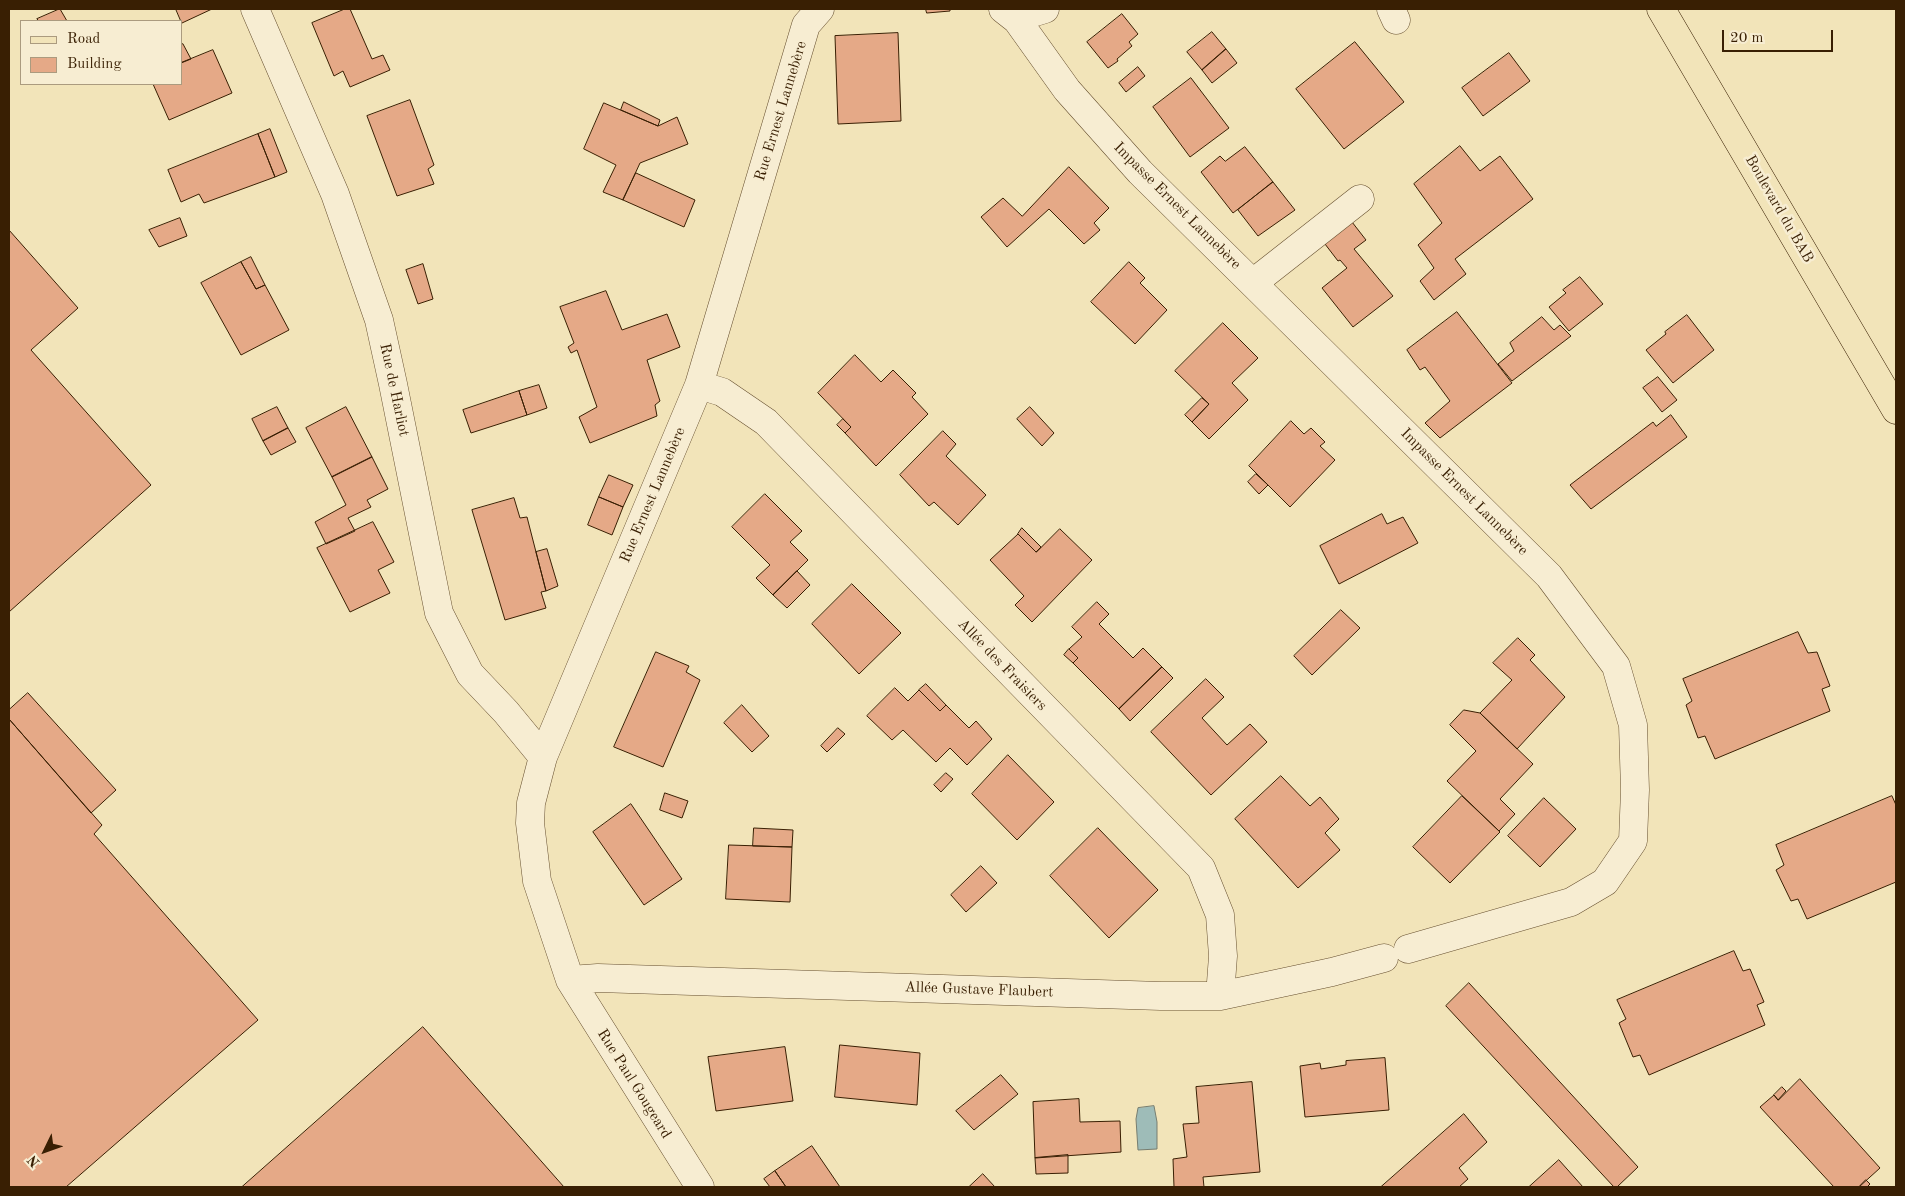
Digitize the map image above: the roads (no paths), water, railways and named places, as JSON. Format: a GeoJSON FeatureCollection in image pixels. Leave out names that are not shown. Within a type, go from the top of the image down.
{"type":"FeatureCollection","features":[{"type":"Feature","properties":{"kind":"main road","name":"Boulevard du BAB"},"geometry":{"type":"LineString","coordinates":[[1661,9],[1896,410]]}},
{"type":"Feature","properties":{"kind":"street","name":"Rue de Harliot"},"geometry":{"type":"LineString","coordinates":[[255,9],[336,194],[378,320],[393,384],[439,613],[470,674],[506,712],[543,756]]}},
{"type":"Feature","properties":{"kind":"street","name":"Rue Ernest Lannebère"},"geometry":{"type":"LineString","coordinates":[[570,980],[537,881],[530,823],[530,803],[543,756],[699,385],[806,25],[820,9]]}},
{"type":"Feature","properties":{"kind":"street"},"geometry":{"type":"LineString","coordinates":[[1010,14],[1032,13],[1045,9]]}},
{"type":"Feature","properties":{"kind":"street","name":"Impasse Ernest Lannebère"},"geometry":{"type":"LineString","coordinates":[[1010,14],[1067,90],[1140,172],[1549,576],[1616,666],[1633,724],[1635,790],[1633,841],[1605,882],[1572,902],[1396,953]]}},
{"type":"Feature","properties":{"kind":"street"},"geometry":{"type":"LineString","coordinates":[[1252,283],[1360,199]]}},
{"type":"Feature","properties":{"kind":"street","name":"Allée des Fraisiers"},"geometry":{"type":"LineString","coordinates":[[699,385],[722,392],[766,422],[1201,868],[1220,915],[1223,956],[1220,996]]}},
{"type":"Feature","properties":{"kind":"street","name":"Allée Gustave Flaubert"},"geometry":{"type":"LineString","coordinates":[[570,980],[598,978],[1161,996],[1220,996],[1332,972],[1396,953]]}},
{"type":"Feature","properties":{"kind":"street","name":"Rue Paul Gougeard"},"geometry":{"type":"LineString","coordinates":[[570,980],[700,1187]]}},
{"type":"Feature","properties":{"kind":"water"},"geometry":{"type":"Polygon","coordinates":[[[1154,1106],[1157,1122],[1157,1149],[1138,1150],[1136,1119],[1138,1108],[1154,1106]]]}}]}
